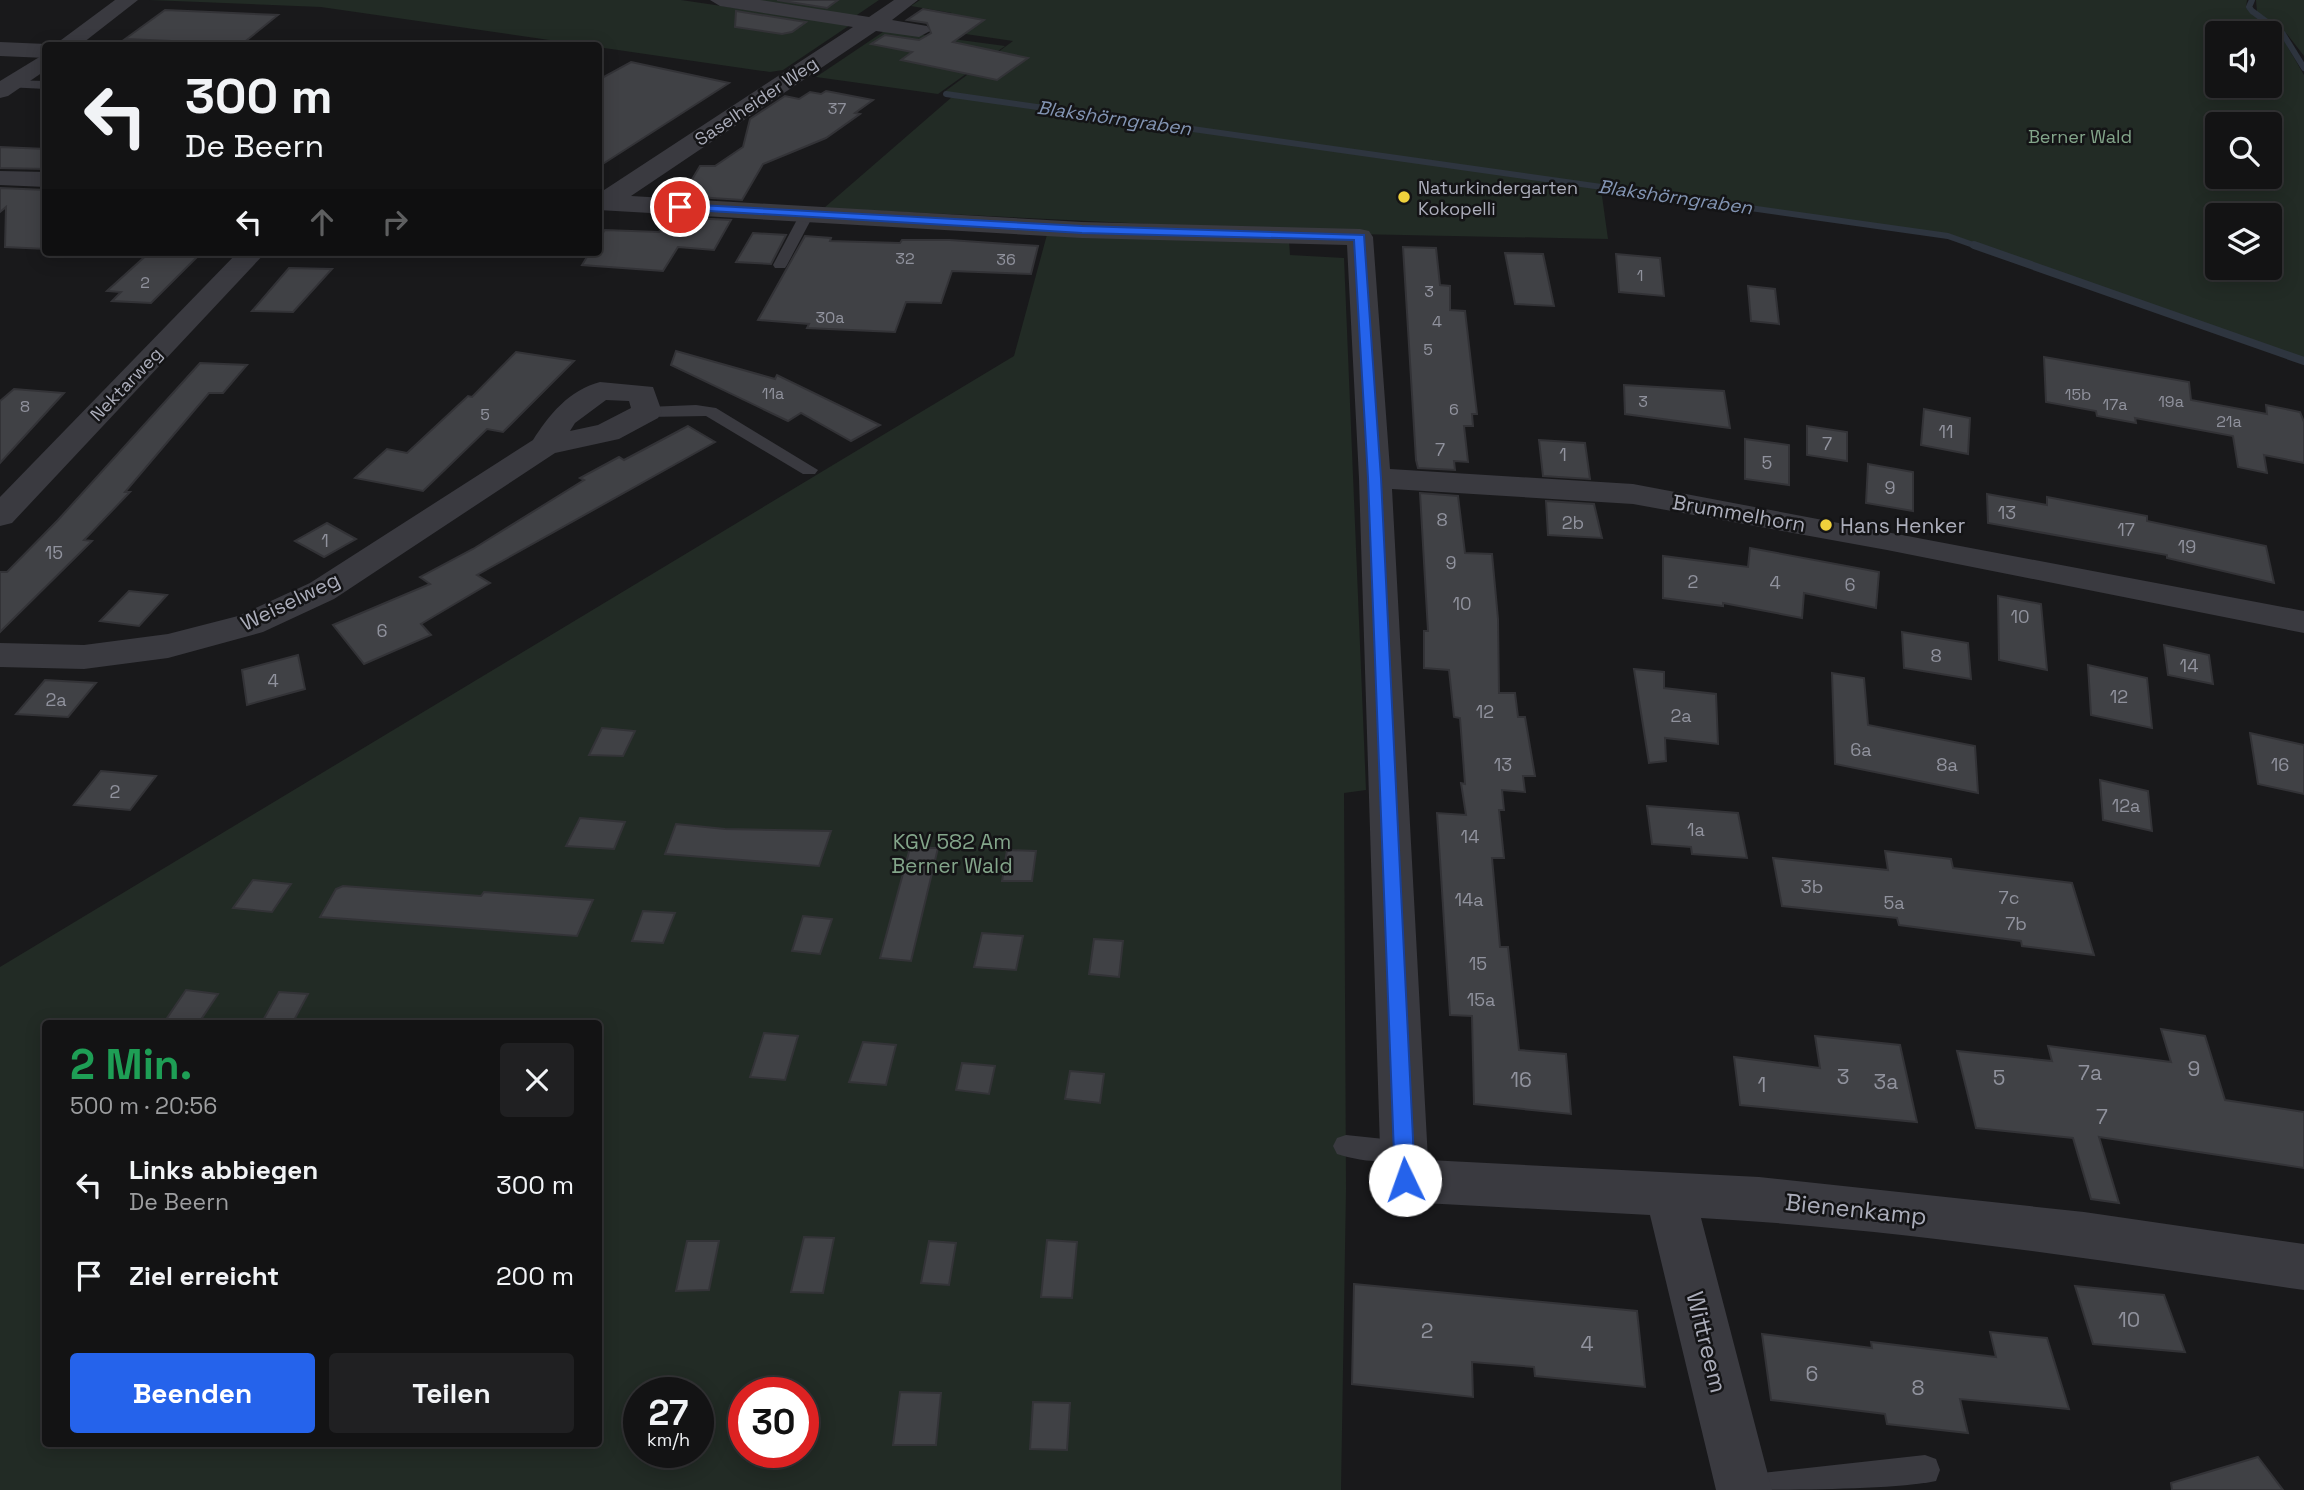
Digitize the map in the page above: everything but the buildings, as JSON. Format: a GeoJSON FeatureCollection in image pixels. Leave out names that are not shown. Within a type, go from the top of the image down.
{"type":"FeatureCollection","features":[{"type":"Feature","properties":{"kind":"street"},"geometry":{"type":"LineString","coordinates":[[70,42],[128,0]]}},
{"type":"Feature","properties":{"kind":"street"},"geometry":{"type":"LineString","coordinates":[[720,0],[919,31]]}},
{"type":"Feature","properties":{"kind":"street","name":"Saselheider Weg"},"geometry":{"type":"LineString","coordinates":[[602,202],[908,0]]}},
{"type":"Feature","properties":{"kind":"street"},"geometry":{"type":"LineString","coordinates":[[0,49],[42,57]]}},
{"type":"Feature","properties":{"kind":"street"},"geometry":{"type":"LineString","coordinates":[[5,87],[42,60]]}},
{"type":"Feature","properties":{"kind":"street"},"geometry":{"type":"LineString","coordinates":[[0,178],[42,180]]}},
{"type":"Feature","properties":{"kind":"street"},"geometry":{"type":"LineString","coordinates":[[602,203],[1082,230],[1360,237],[1375,478],[1405,1165]]}},
{"type":"Feature","properties":{"kind":"street","name":"Nektarweg"},"geometry":{"type":"LineString","coordinates":[[0,516],[249,256]]}},
{"type":"Feature","properties":{"kind":"street","name":"Weiselweg"},"geometry":{"type":"LineString","coordinates":[[0,655],[84,657],[168,646],[250,624],[321,591],[545,446],[608,432],[647,412],[642,393],[600,391],[563,417],[545,446]]}},
{"type":"Feature","properties":{"kind":"street","name":"Brummelhorn"},"geometry":{"type":"LineString","coordinates":[[1375,478],[1633,494],[1913,545],[2304,622]]}},
{"type":"Feature","properties":{"kind":"street","name":"Bienenkamp"},"geometry":{"type":"LineString","coordinates":[[1405,1165],[1670,1194],[1759,1199],[1971,1222],[2304,1267]]}},
{"type":"Feature","properties":{"kind":"street","name":"Wittreem"},"geometry":{"type":"LineString","coordinates":[[1670,1194],[1744,1490]]}},
{"type":"Feature","properties":{"kind":"lane"},"geometry":{"type":"LineString","coordinates":[[5,87],[42,85]]}},
{"type":"Feature","properties":{"kind":"lane"},"geometry":{"type":"LineString","coordinates":[[780,265],[807,214]]}},
{"type":"Feature","properties":{"kind":"lane"},"geometry":{"type":"LineString","coordinates":[[647,412],[710,412],[809,470]]}},
{"type":"Feature","properties":{"kind":"lane"},"geometry":{"type":"LineString","coordinates":[[1346,1146],[1405,1165]]}},
{"type":"Feature","properties":{"kind":"lane"},"geometry":{"type":"LineString","coordinates":[[1744,1490],[1926,1470]]}},
{"type":"Feature","properties":{"kind":"green space"},"geometry":{"type":"Polygon","coordinates":[[[149,0],[681,0],[850,25],[783,70],[770,72],[602,48],[602,42],[563,42],[321,7],[149,0]]]}},
{"type":"Feature","properties":{"kind":"green space"},"geometry":{"type":"Polygon","coordinates":[[[747,0],[879,0],[854,17],[747,0]]]}},
{"type":"Feature","properties":{"kind":"green space","name":"Berner Wald"},"geometry":{"type":"Polygon","coordinates":[[[920,0],[2247,0],[2246,8],[2262,21],[2205,21],[2205,98],[2282,98],[2282,37],[2304,75],[2304,358],[1949,234],[944,92],[1013,41],[925,28],[935,26],[952,13],[911,6],[920,0]]]}},
{"type":"Feature","properties":{"kind":"green space"},"geometry":{"type":"Polygon","coordinates":[[[2256,0],[2304,0],[2304,56],[2282,30],[2282,21],[2269,21],[2257,12],[2256,0]]]}},
{"type":"Feature","properties":{"kind":"green space"},"geometry":{"type":"Polygon","coordinates":[[[886,30],[1005,46],[938,94],[816,77],[886,30]]]}},
{"type":"Feature","properties":{"kind":"green space"},"geometry":{"type":"Polygon","coordinates":[[[952,97],[1601,189],[1608,239],[1354,234],[824,208],[952,97]]]}},
{"type":"Feature","properties":{"kind":"green space","name":"KGV 582 Am Berner Wald"},"geometry":{"type":"Polygon","coordinates":[[[1048,231],[1289,241],[1290,255],[1344,258],[1366,790],[1344,793],[1346,1189],[1341,1490],[0,1490],[0,967],[1014,356],[1048,231]]]}},
{"type":"Feature","properties":{"kind":"waterway","name":"Blakshörngraben"},"geometry":{"type":"LineString","coordinates":[[2252,0],[2249,7],[2252,11],[2283,34],[2304,68]]}},
{"type":"Feature","properties":{"kind":"waterway","name":"Blakshörngraben"},"geometry":{"type":"LineString","coordinates":[[946,94],[1948,236],[1979,247]]}},
{"type":"Feature","properties":{"kind":"waterway","name":"Blakshörngraben"},"geometry":{"type":"LineString","coordinates":[[1974,245],[2304,361]]}},
{"type":"Feature","properties":{"kind":"place","name":"Naturkindergarten Kokopelli"},"geometry":{"type":"Point","coordinates":[1404,197]}},
{"type":"Feature","properties":{"kind":"place","name":"Hans Henker"},"geometry":{"type":"Point","coordinates":[1826,525]}},
{"type":"Feature","properties":{"kind":"route"},"geometry":{"type":"LineString","coordinates":[[680,207],[1082,230],[1360,237],[1375,478],[1405,1180]]}}]}
